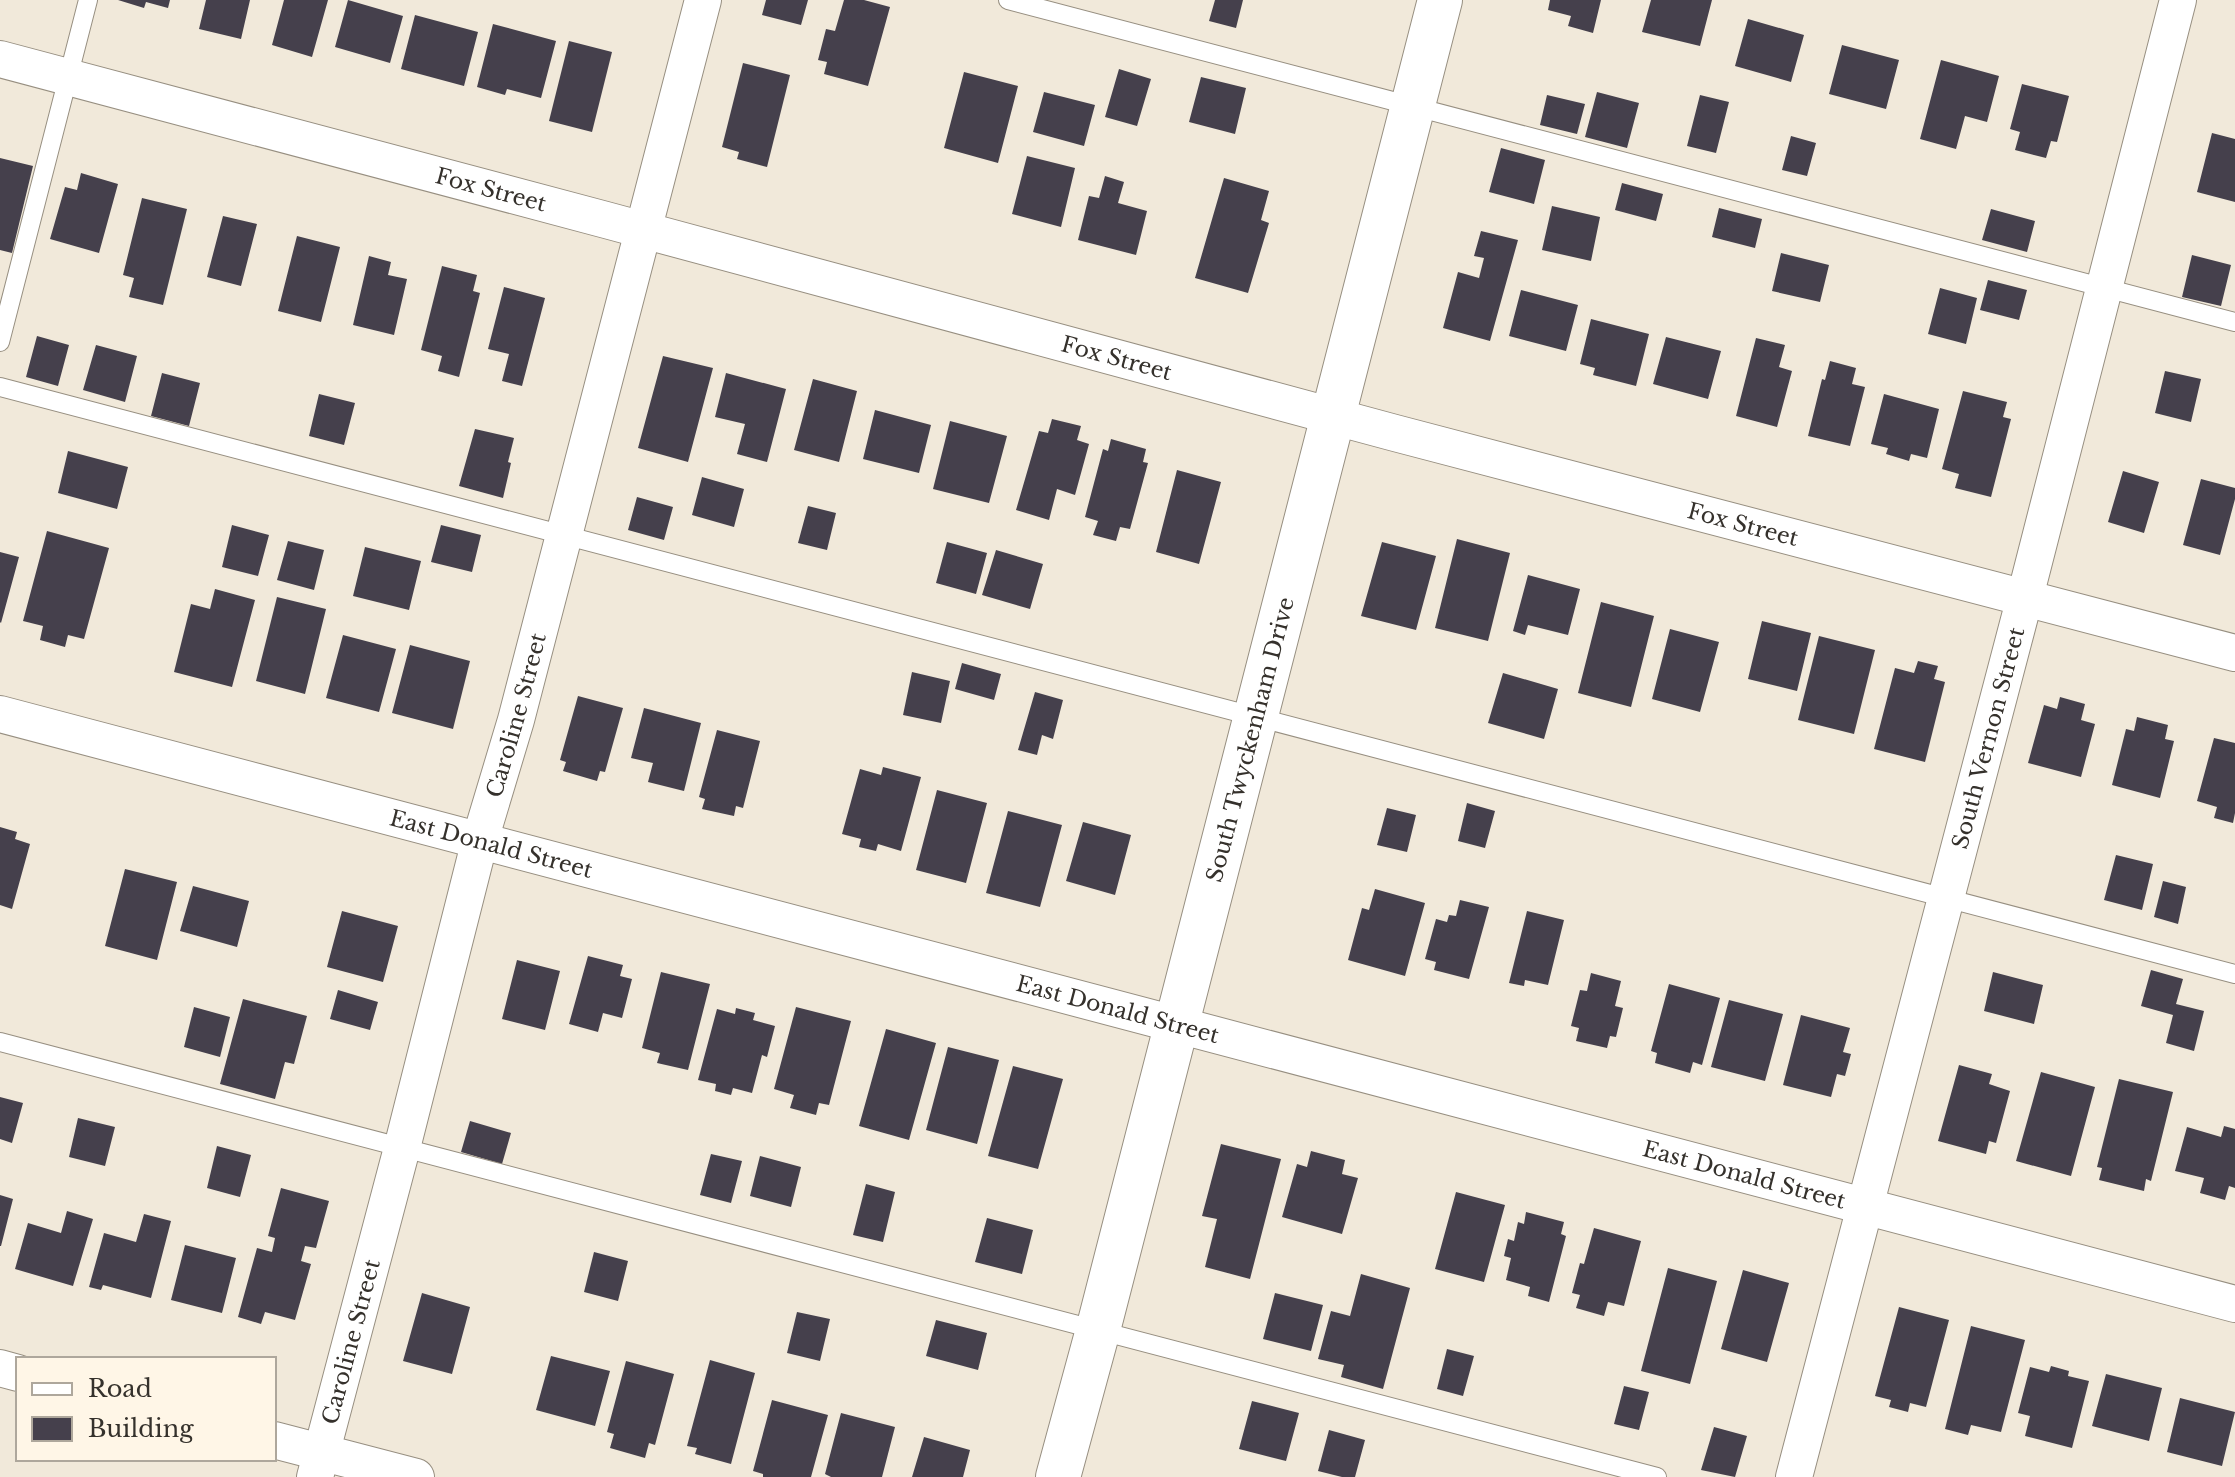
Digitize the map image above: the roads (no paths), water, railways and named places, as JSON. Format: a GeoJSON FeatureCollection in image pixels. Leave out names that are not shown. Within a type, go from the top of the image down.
{"type":"FeatureCollection","features":[{"type":"Feature","properties":{"kind":"street","name":"Caroline Street"},"geometry":{"type":"LineString","coordinates":[[318,1465],[703,0]]}},
{"type":"Feature","properties":{"kind":"street","name":"South Twyckenham Drive"},"geometry":{"type":"LineString","coordinates":[[1058,1477],[1440,0]]}},
{"type":"Feature","properties":{"kind":"street","name":"South Vernon Street"},"geometry":{"type":"LineString","coordinates":[[1794,1477],[2178,0]]}},
{"type":"Feature","properties":{"kind":"street","name":"Fox Street"},"geometry":{"type":"LineString","coordinates":[[0,59],[1332,416],[2235,653]]}},
{"type":"Feature","properties":{"kind":"street","name":"East Donald Street"},"geometry":{"type":"LineString","coordinates":[[0,714],[2235,1304]]}},
{"type":"Feature","properties":{"kind":"street"},"geometry":{"type":"LineString","coordinates":[[276,1441],[318,1465],[416,1477]]}},
{"type":"Feature","properties":{"kind":"lane"},"geometry":{"type":"LineString","coordinates":[[0,342],[88,0]]}},
{"type":"Feature","properties":{"kind":"lane"},"geometry":{"type":"LineString","coordinates":[[1008,0],[2235,322]]}},
{"type":"Feature","properties":{"kind":"lane"},"geometry":{"type":"LineString","coordinates":[[0,387],[2235,974]]}},
{"type":"Feature","properties":{"kind":"lane"},"geometry":{"type":"LineString","coordinates":[[0,1042],[1657,1477]]}}]}
